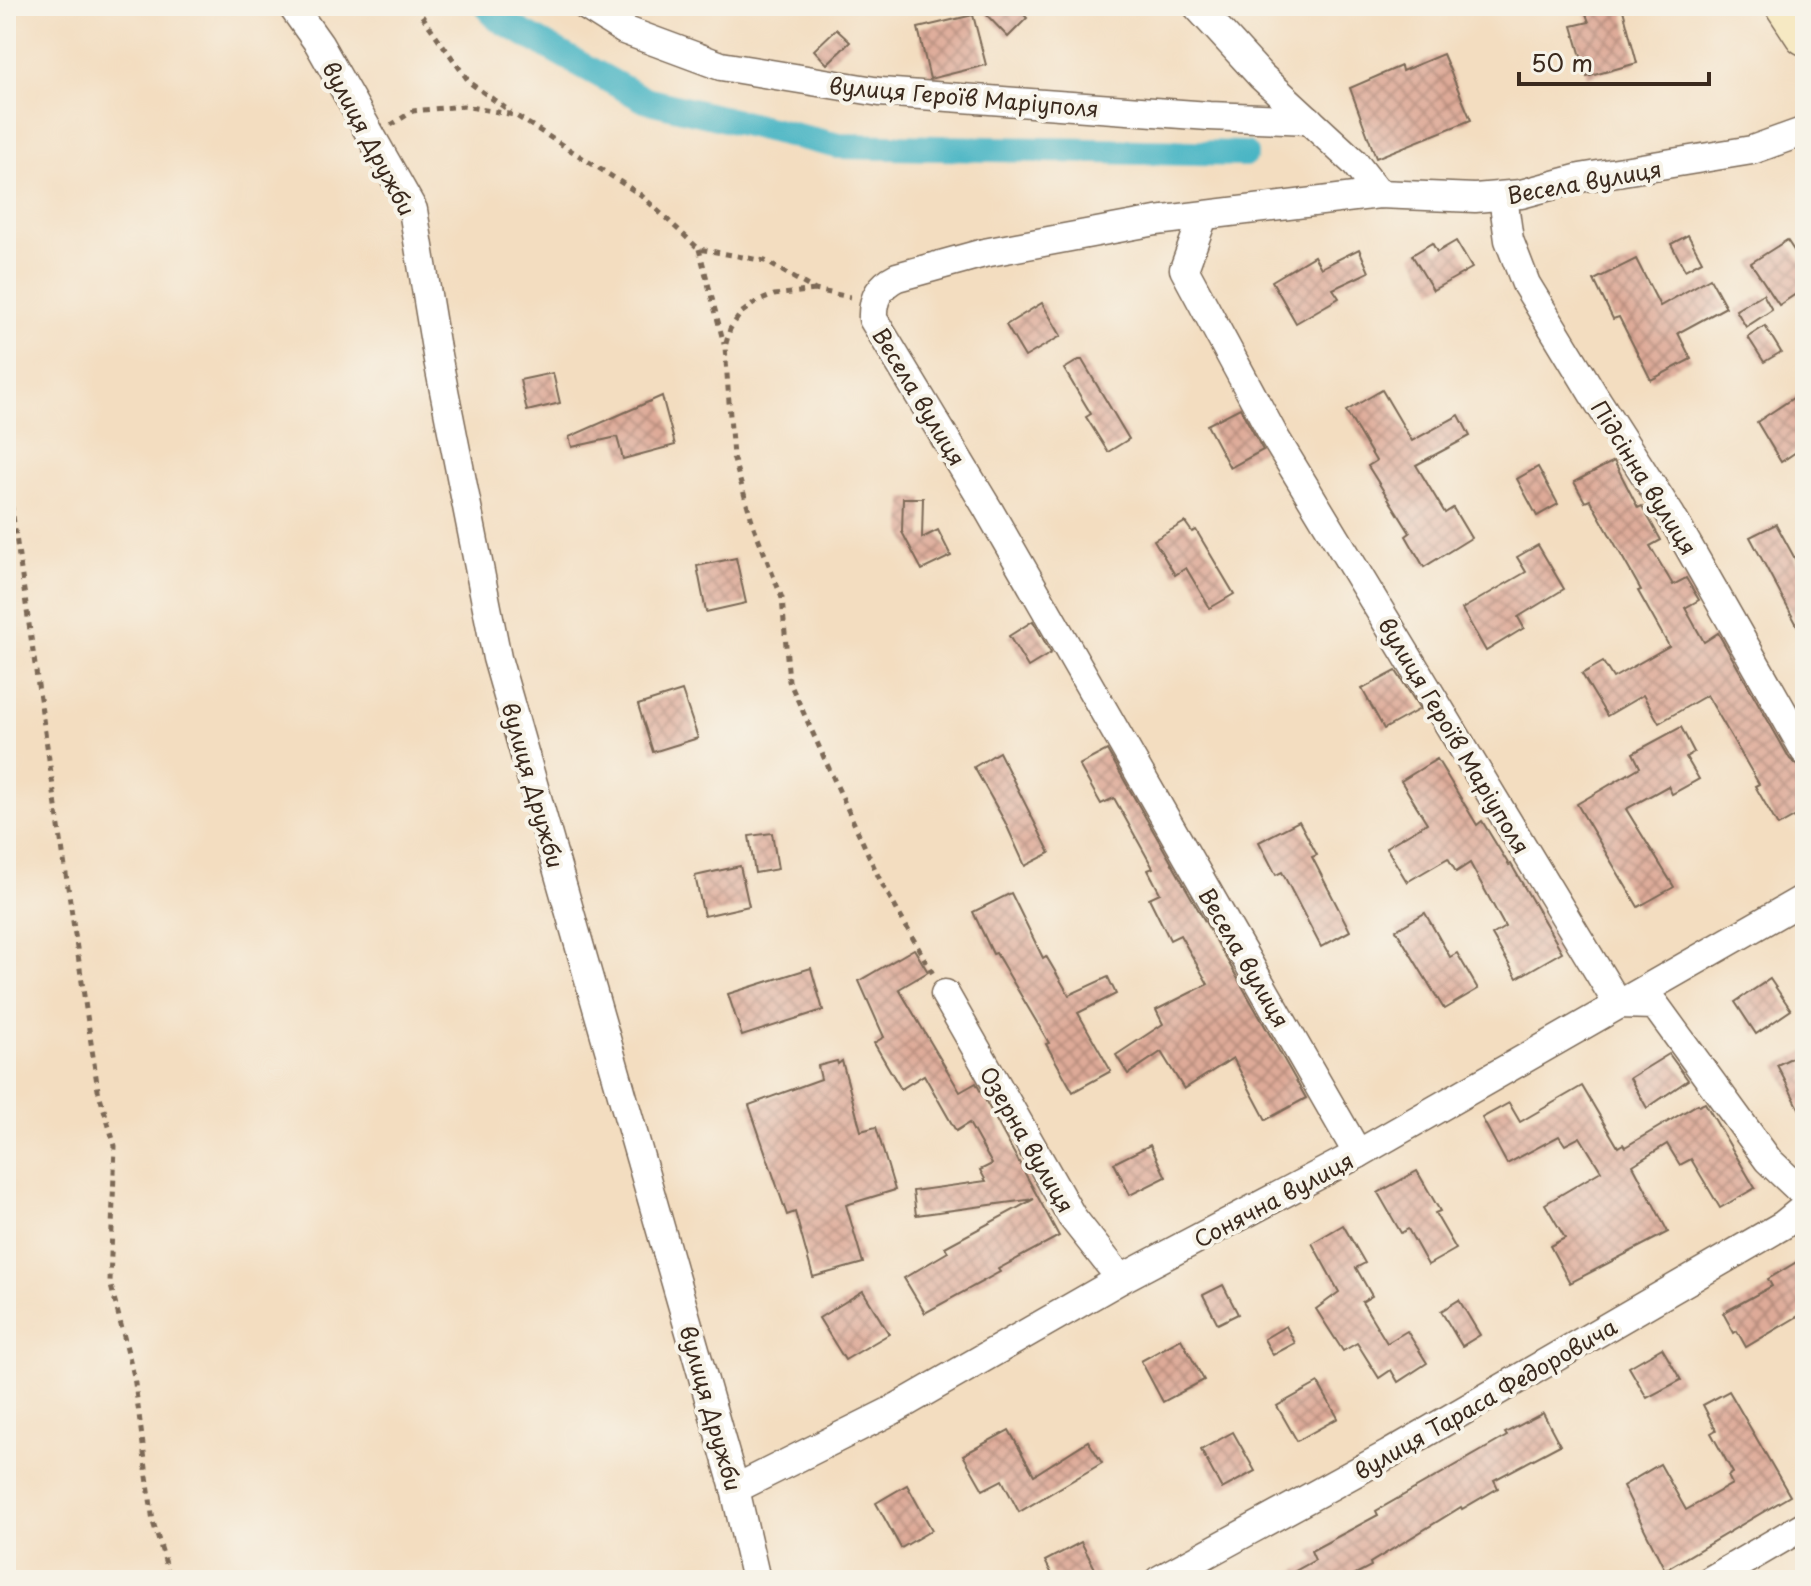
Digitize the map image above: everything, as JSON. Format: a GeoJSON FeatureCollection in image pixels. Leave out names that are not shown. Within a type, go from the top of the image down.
{"type":"FeatureCollection","features":[{"type":"Feature","properties":{"kind":"main road"},"geometry":{"type":"LineString","coordinates":[[1786,6],[1805,35]]}},
{"type":"Feature","properties":{"kind":"street","name":"вулиця Дружби"},"geometry":{"type":"LineString","coordinates":[[292,6],[319,44],[413,210],[437,355],[497,658],[735,1489],[756,1580]]}},
{"type":"Feature","properties":{"kind":"street","name":"вулиця Героїв Маріуполя"},"geometry":{"type":"LineString","coordinates":[[586,6],[624,30],[721,66],[880,92],[1209,116],[1309,120]]}},
{"type":"Feature","properties":{"kind":"street"},"geometry":{"type":"LineString","coordinates":[[1197,6],[1261,76],[1354,162],[1379,194]]}},
{"type":"Feature","properties":{"kind":"street","name":"Весела вулиця"},"geometry":{"type":"LineString","coordinates":[[1358,1154],[988,509],[873,319],[875,298],[880,289],[897,277],[984,253],[1093,231],[1379,194],[1503,197],[1580,178],[1732,154],[1805,131]]}},
{"type":"Feature","properties":{"kind":"street","name":"Підсінна вулиця"},"geometry":{"type":"LineString","coordinates":[[1503,197],[1509,240],[1526,284],[1670,514],[1805,751]]}},
{"type":"Feature","properties":{"kind":"street","name":"вулиця Героїв Маріуполя"},"geometry":{"type":"LineString","coordinates":[[1203,217],[1184,269],[1274,436],[1618,1004]]}},
{"type":"Feature","properties":{"kind":"street","name":"Сонячна вулиця"},"geometry":{"type":"LineString","coordinates":[[735,1489],[891,1411],[1121,1279],[1358,1154],[1805,898]]}},
{"type":"Feature","properties":{"kind":"street","name":"Озерна вулиця"},"geometry":{"type":"LineString","coordinates":[[945,994],[1072,1217],[1121,1279]]}},
{"type":"Feature","properties":{"kind":"street"},"geometry":{"type":"LineString","coordinates":[[1618,1004],[1655,1005],[1768,1160],[1805,1195]]}},
{"type":"Feature","properties":{"kind":"street","name":"вулиця Тараса Федоровича"},"geometry":{"type":"LineString","coordinates":[[1159,1580],[1402,1447],[1783,1225],[1805,1207]]}},
{"type":"Feature","properties":{"kind":"street"},"geometry":{"type":"LineString","coordinates":[[1711,1580],[1805,1525]]}},
{"type":"Feature","properties":{"kind":"path"},"geometry":{"type":"LineString","coordinates":[[415,6],[470,83],[641,195],[699,249],[725,347],[733,457],[754,527],[782,598],[789,681],[880,880],[945,994]]}},
{"type":"Feature","properties":{"kind":"path"},"geometry":{"type":"LineString","coordinates":[[372,137],[413,111],[463,106],[515,115]]}},
{"type":"Feature","properties":{"kind":"path"},"geometry":{"type":"LineString","coordinates":[[699,249],[765,261],[815,290]]}},
{"type":"Feature","properties":{"kind":"path"},"geometry":{"type":"LineString","coordinates":[[725,347],[730,329],[741,313],[756,302],[774,295],[815,290],[875,298]]}},
{"type":"Feature","properties":{"kind":"path"},"geometry":{"type":"LineString","coordinates":[[6,469],[98,1090],[115,1146],[110,1282],[134,1376],[153,1522],[171,1580]]}},
{"type":"Feature","properties":{"kind":"building"},"geometry":{"type":"Polygon","coordinates":[[[978,6],[1016,6],[1027,18],[1008,37],[978,6]]]}},
{"type":"Feature","properties":{"kind":"building"},"geometry":{"type":"Polygon","coordinates":[[[1583,6],[1622,6],[1637,63],[1587,77],[1572,26],[1589,22],[1583,6]]]}},
{"type":"Feature","properties":{"kind":"building"},"geometry":{"type":"Polygon","coordinates":[[[973,15],[986,65],[930,79],[918,28],[973,15]]]}},
{"type":"Feature","properties":{"kind":"building"},"geometry":{"type":"Polygon","coordinates":[[[836,29],[850,42],[827,64],[814,50],[836,29]]]}},
{"type":"Feature","properties":{"kind":"building"},"geometry":{"type":"Polygon","coordinates":[[[1443,54],[1471,120],[1376,158],[1350,88],[1401,66],[1402,71],[1443,54]]]}},
{"type":"Feature","properties":{"kind":"building"},"geometry":{"type":"Polygon","coordinates":[[[1688,235],[1702,261],[1685,270],[1671,244],[1688,235]]]}},
{"type":"Feature","properties":{"kind":"building"},"geometry":{"type":"Polygon","coordinates":[[[1787,240],[1805,267],[1805,288],[1779,305],[1751,263],[1787,240]]]}},
{"type":"Feature","properties":{"kind":"building"},"geometry":{"type":"Polygon","coordinates":[[[1456,241],[1472,268],[1433,290],[1412,255],[1432,243],[1437,252],[1456,241]]]}},
{"type":"Feature","properties":{"kind":"building"},"geometry":{"type":"Polygon","coordinates":[[[1359,249],[1369,272],[1333,289],[1339,298],[1296,323],[1272,281],[1314,256],[1321,268],[1359,249]]]}},
{"type":"Feature","properties":{"kind":"building"},"geometry":{"type":"Polygon","coordinates":[[[1636,259],[1660,306],[1710,278],[1726,307],[1678,333],[1691,359],[1651,380],[1619,317],[1613,319],[1594,280],[1636,259]]]}},
{"type":"Feature","properties":{"kind":"building"},"geometry":{"type":"Polygon","coordinates":[[[1763,294],[1772,310],[1746,327],[1736,310],[1763,294]]]}},
{"type":"Feature","properties":{"kind":"building"},"geometry":{"type":"Polygon","coordinates":[[[1042,303],[1061,336],[1025,357],[1006,325],[1042,303]]]}},
{"type":"Feature","properties":{"kind":"building"},"geometry":{"type":"Polygon","coordinates":[[[1765,326],[1781,352],[1764,362],[1748,337],[1765,326]]]}},
{"type":"Feature","properties":{"kind":"building"},"geometry":{"type":"Polygon","coordinates":[[[1082,360],[1129,439],[1108,452],[1086,417],[1091,414],[1064,369],[1082,360]]]}},
{"type":"Feature","properties":{"kind":"building"},"geometry":{"type":"Polygon","coordinates":[[[553,373],[560,403],[527,411],[520,380],[553,373]]]}},
{"type":"Feature","properties":{"kind":"building"},"geometry":{"type":"Polygon","coordinates":[[[1382,390],[1412,441],[1459,415],[1470,436],[1416,465],[1445,513],[1453,508],[1471,538],[1424,567],[1406,536],[1410,533],[1368,466],[1376,461],[1346,411],[1382,390]]]}},
{"type":"Feature","properties":{"kind":"building"},"geometry":{"type":"Polygon","coordinates":[[[1805,390],[1805,446],[1781,462],[1757,422],[1805,390]]]}},
{"type":"Feature","properties":{"kind":"building"},"geometry":{"type":"Polygon","coordinates":[[[662,396],[675,445],[623,459],[617,437],[572,447],[569,437],[662,396]]]}},
{"type":"Feature","properties":{"kind":"building"},"geometry":{"type":"Polygon","coordinates":[[[1240,408],[1263,450],[1230,468],[1207,425],[1240,408]]]}},
{"type":"Feature","properties":{"kind":"building"},"geometry":{"type":"Polygon","coordinates":[[[1614,461],[1638,508],[1642,506],[1661,540],[1650,546],[1673,585],[1686,578],[1699,600],[1685,608],[1704,642],[1718,633],[1790,759],[1805,775],[1805,811],[1778,826],[1755,786],[1759,784],[1707,695],[1659,723],[1643,695],[1607,716],[1582,674],[1603,662],[1613,678],[1669,646],[1590,500],[1585,502],[1574,482],[1614,461]]]}},
{"type":"Feature","properties":{"kind":"building"},"geometry":{"type":"Polygon","coordinates":[[[1538,467],[1558,504],[1537,516],[1517,479],[1538,467]]]}},
{"type":"Feature","properties":{"kind":"building"},"geometry":{"type":"Polygon","coordinates":[[[903,498],[923,498],[922,538],[938,530],[951,556],[922,570],[902,532],[903,498]]]}},
{"type":"Feature","properties":{"kind":"building"},"geometry":{"type":"Polygon","coordinates":[[[1185,522],[1192,532],[1196,530],[1234,594],[1210,608],[1186,568],[1175,575],[1154,540],[1185,522]]]}},
{"type":"Feature","properties":{"kind":"building"},"geometry":{"type":"Polygon","coordinates":[[[1776,524],[1805,577],[1805,640],[1750,537],[1776,524]]]}},
{"type":"Feature","properties":{"kind":"building"},"geometry":{"type":"Polygon","coordinates":[[[1538,545],[1564,589],[1518,617],[1524,628],[1486,651],[1462,609],[1526,572],[1517,557],[1538,545]]]}},
{"type":"Feature","properties":{"kind":"building"},"geometry":{"type":"Polygon","coordinates":[[[736,558],[746,603],[706,612],[697,566],[736,558]]]}},
{"type":"Feature","properties":{"kind":"building"},"geometry":{"type":"Polygon","coordinates":[[[1033,621],[1051,653],[1028,667],[1009,636],[1033,621]]]}},
{"type":"Feature","properties":{"kind":"building"},"geometry":{"type":"Polygon","coordinates":[[[1396,671],[1420,709],[1384,729],[1362,689],[1396,671]]]}},
{"type":"Feature","properties":{"kind":"building"},"geometry":{"type":"Polygon","coordinates":[[[682,691],[698,738],[653,752],[638,705],[682,691]]]}},
{"type":"Feature","properties":{"kind":"building"},"geometry":{"type":"Polygon","coordinates":[[[1681,727],[1694,752],[1686,757],[1699,779],[1672,794],[1668,786],[1626,809],[1674,887],[1638,907],[1577,804],[1640,767],[1633,753],[1681,727]]]}},
{"type":"Feature","properties":{"kind":"building"},"geometry":{"type":"Polygon","coordinates":[[[1107,750],[1306,1098],[1266,1120],[1233,1058],[1184,1089],[1161,1052],[1128,1074],[1116,1055],[1163,1024],[1156,1010],[1208,984],[1180,935],[1170,940],[1149,898],[1160,893],[1148,870],[1153,868],[1114,798],[1101,804],[1079,765],[1107,750]]]}},
{"type":"Feature","properties":{"kind":"building"},"geometry":{"type":"Polygon","coordinates":[[[999,752],[1050,853],[1025,866],[974,767],[999,752]]]}},
{"type":"Feature","properties":{"kind":"building"},"geometry":{"type":"Polygon","coordinates":[[[1437,759],[1477,825],[1482,821],[1511,864],[1562,952],[1517,978],[1492,935],[1505,927],[1470,863],[1456,872],[1448,858],[1407,882],[1386,847],[1427,823],[1401,781],[1437,759]]]}},
{"type":"Feature","properties":{"kind":"building"},"geometry":{"type":"Polygon","coordinates":[[[1299,821],[1317,855],[1312,857],[1350,931],[1321,947],[1282,872],[1276,875],[1259,842],[1299,821]]]}},
{"type":"Feature","properties":{"kind":"building"},"geometry":{"type":"Polygon","coordinates":[[[772,833],[778,869],[755,873],[749,836],[772,833]]]}},
{"type":"Feature","properties":{"kind":"building"},"geometry":{"type":"Polygon","coordinates":[[[740,866],[749,906],[704,916],[695,876],[740,866]]]}},
{"type":"Feature","properties":{"kind":"building"},"geometry":{"type":"Polygon","coordinates":[[[1011,893],[1043,958],[1046,956],[1069,995],[1108,977],[1116,994],[1078,1013],[1111,1071],[1073,1092],[1046,1044],[1049,1043],[996,953],[993,954],[973,912],[1011,893]]]}},
{"type":"Feature","properties":{"kind":"building"},"geometry":{"type":"Polygon","coordinates":[[[1425,913],[1450,957],[1457,953],[1478,989],[1444,1009],[1396,930],[1425,913]]]}},
{"type":"Feature","properties":{"kind":"building"},"geometry":{"type":"Polygon","coordinates":[[[914,949],[928,972],[899,989],[960,1092],[976,1083],[1059,1236],[925,1313],[904,1278],[948,1252],[945,1247],[1034,1199],[916,1215],[913,1191],[986,1181],[980,1170],[992,1164],[969,1123],[956,1131],[924,1075],[901,1089],[874,1043],[884,1037],[859,981],[914,949]]]}},
{"type":"Feature","properties":{"kind":"building"},"geometry":{"type":"Polygon","coordinates":[[[811,968],[823,1010],[742,1036],[728,994],[811,968]]]}},
{"type":"Feature","properties":{"kind":"building"},"geometry":{"type":"Polygon","coordinates":[[[1770,979],[1791,1010],[1756,1034],[1735,1002],[1770,979]]]}},
{"type":"Feature","properties":{"kind":"building"},"geometry":{"type":"Polygon","coordinates":[[[1805,1051],[1805,1120],[1777,1065],[1805,1051]]]}},
{"type":"Feature","properties":{"kind":"building"},"geometry":{"type":"Polygon","coordinates":[[[1669,1054],[1688,1080],[1647,1108],[1630,1078],[1669,1054]]]}},
{"type":"Feature","properties":{"kind":"building"},"geometry":{"type":"Polygon","coordinates":[[[837,1061],[838,1064],[842,1061],[861,1131],[876,1127],[895,1190],[846,1205],[863,1263],[813,1277],[795,1212],[787,1215],[749,1105],[821,1079],[818,1066],[837,1061]]]}},
{"type":"Feature","properties":{"kind":"building"},"geometry":{"type":"Polygon","coordinates":[[[1582,1086],[1618,1147],[1623,1144],[1625,1147],[1698,1104],[1705,1103],[1755,1188],[1720,1208],[1691,1159],[1680,1165],[1667,1144],[1633,1165],[1668,1232],[1570,1283],[1550,1246],[1565,1238],[1545,1204],[1601,1171],[1580,1137],[1565,1145],[1559,1136],[1507,1164],[1482,1118],[1509,1103],[1520,1122],[1582,1086]]]}},
{"type":"Feature","properties":{"kind":"building"},"geometry":{"type":"Polygon","coordinates":[[[1150,1145],[1166,1177],[1130,1195],[1114,1163],[1150,1145]]]}},
{"type":"Feature","properties":{"kind":"building"},"geometry":{"type":"Polygon","coordinates":[[[1417,1171],[1440,1211],[1435,1213],[1456,1249],[1428,1265],[1408,1229],[1401,1233],[1378,1193],[1417,1171]]]}},
{"type":"Feature","properties":{"kind":"building"},"geometry":{"type":"Polygon","coordinates":[[[1343,1225],[1365,1263],[1356,1268],[1372,1296],[1362,1302],[1387,1343],[1407,1331],[1427,1363],[1398,1382],[1391,1370],[1379,1378],[1357,1343],[1343,1351],[1316,1309],[1339,1292],[1312,1243],[1343,1225]]]}},
{"type":"Feature","properties":{"kind":"building"},"geometry":{"type":"Polygon","coordinates":[[[1805,1257],[1805,1312],[1746,1347],[1723,1313],[1772,1286],[1768,1279],[1805,1257]]]}},
{"type":"Feature","properties":{"kind":"building"},"geometry":{"type":"Polygon","coordinates":[[[1223,1285],[1238,1314],[1218,1324],[1203,1295],[1223,1285]]]}},
{"type":"Feature","properties":{"kind":"building"},"geometry":{"type":"Polygon","coordinates":[[[863,1291],[889,1334],[845,1360],[819,1318],[863,1291]]]}},
{"type":"Feature","properties":{"kind":"building"},"geometry":{"type":"Polygon","coordinates":[[[1459,1300],[1480,1335],[1462,1346],[1441,1311],[1459,1300]]]}},
{"type":"Feature","properties":{"kind":"building"},"geometry":{"type":"Polygon","coordinates":[[[1286,1326],[1295,1343],[1273,1355],[1264,1339],[1286,1326]]]}},
{"type":"Feature","properties":{"kind":"building"},"geometry":{"type":"Polygon","coordinates":[[[1181,1339],[1204,1380],[1163,1402],[1141,1361],[1181,1339]]]}},
{"type":"Feature","properties":{"kind":"building"},"geometry":{"type":"Polygon","coordinates":[[[1662,1348],[1681,1380],[1647,1398],[1629,1367],[1662,1348]]]}},
{"type":"Feature","properties":{"kind":"building"},"geometry":{"type":"Polygon","coordinates":[[[1318,1383],[1338,1418],[1297,1441],[1277,1406],[1318,1383]]]}},
{"type":"Feature","properties":{"kind":"building"},"geometry":{"type":"Polygon","coordinates":[[[1729,1391],[1790,1496],[1665,1570],[1623,1486],[1660,1464],[1686,1510],[1732,1484],[1728,1476],[1733,1473],[1711,1433],[1716,1430],[1703,1405],[1729,1391]]]}},
{"type":"Feature","properties":{"kind":"building"},"geometry":{"type":"Polygon","coordinates":[[[1543,1413],[1560,1445],[1494,1480],[1498,1488],[1461,1507],[1370,1563],[1371,1566],[1344,1580],[1279,1580],[1315,1560],[1311,1551],[1378,1515],[1376,1511],[1543,1413]]]}},
{"type":"Feature","properties":{"kind":"building"},"geometry":{"type":"Polygon","coordinates":[[[1009,1430],[1034,1475],[1088,1441],[1102,1463],[1019,1512],[1002,1480],[983,1490],[963,1455],[1009,1430]]]}},
{"type":"Feature","properties":{"kind":"building"},"geometry":{"type":"Polygon","coordinates":[[[1233,1432],[1255,1471],[1222,1489],[1201,1450],[1233,1432]]]}},
{"type":"Feature","properties":{"kind":"building"},"geometry":{"type":"Polygon","coordinates":[[[907,1485],[932,1530],[901,1548],[876,1503],[907,1485]]]}},
{"type":"Feature","properties":{"kind":"building"},"geometry":{"type":"Polygon","coordinates":[[[1081,1542],[1101,1580],[1055,1580],[1045,1561],[1081,1542]]]}},
{"type":"Feature","properties":{"kind":"waterway"},"geometry":{"type":"LineString","coordinates":[[487,6],[498,19],[645,100],[839,146],[1245,154]]}}]}
